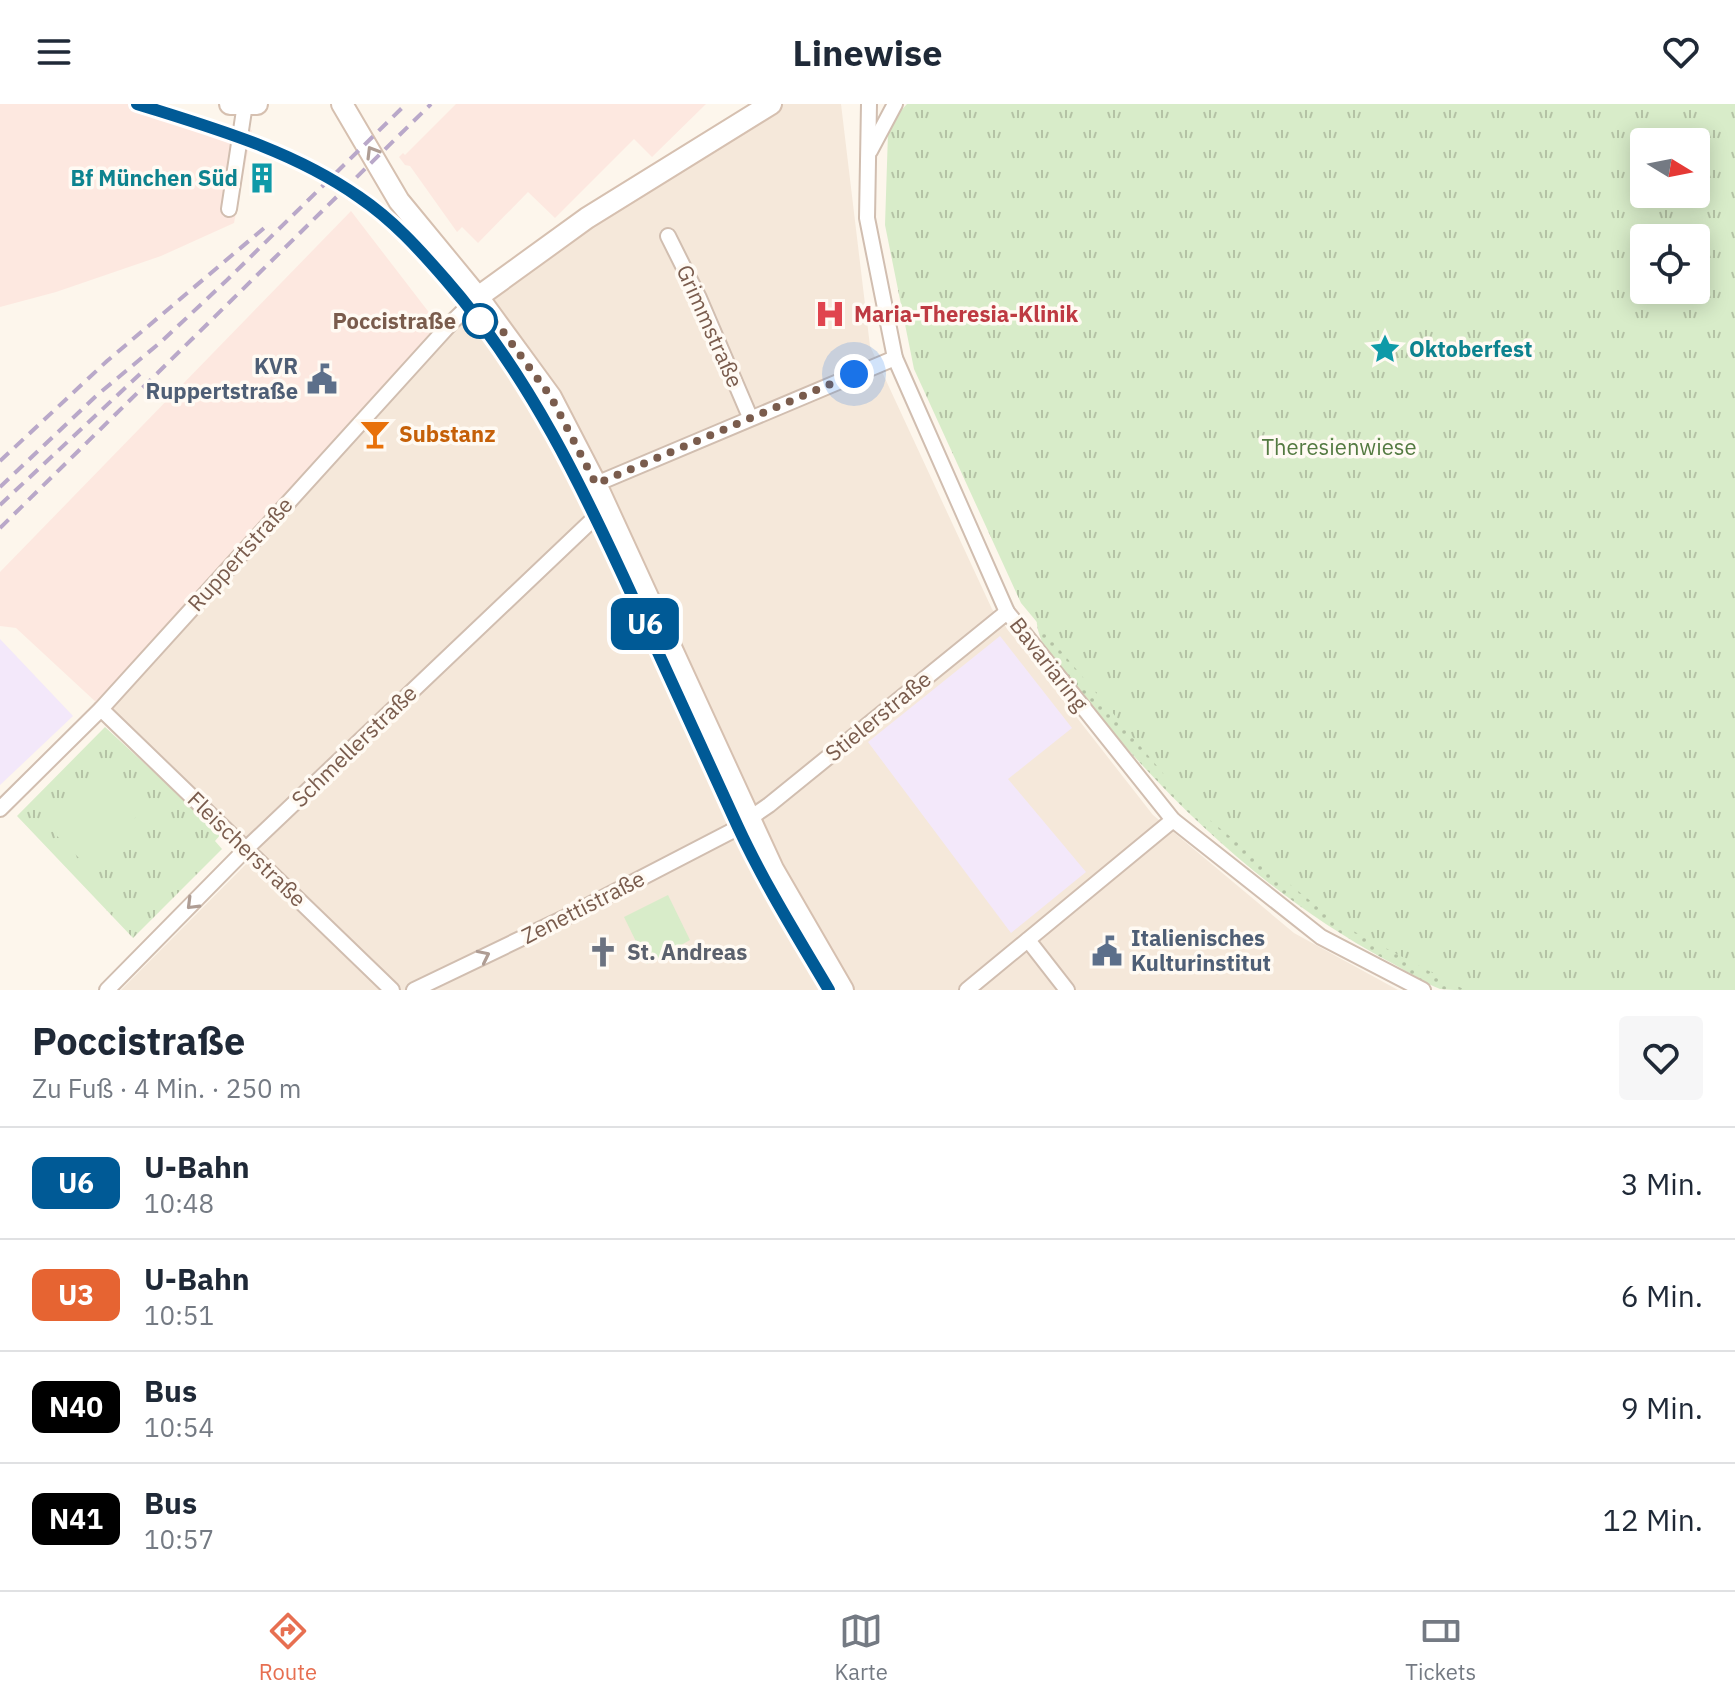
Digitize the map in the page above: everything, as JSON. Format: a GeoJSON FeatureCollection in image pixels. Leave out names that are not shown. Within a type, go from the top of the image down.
{"type":"FeatureCollection","features":[{"type":"Feature","properties":{"kind":"main road"},"geometry":{"type":"LineString","coordinates":[[230,104],[257,104]]}},
{"type":"Feature","properties":{"kind":"main road"},"geometry":{"type":"LineString","coordinates":[[342,104],[399,201],[478,297],[551,397],[596,484],[749,819],[800,919],[843,990]]}},
{"type":"Feature","properties":{"kind":"main road"},"geometry":{"type":"LineString","coordinates":[[478,297],[587,218],[771,104]]}},
{"type":"Feature","properties":{"kind":"street"},"geometry":{"type":"LineString","coordinates":[[229,209],[246,104]]}},
{"type":"Feature","properties":{"kind":"street","name":"Bavariaring"},"geometry":{"type":"LineString","coordinates":[[869,104],[867,218],[895,358],[1007,612],[1173,820],[1321,937],[1423,990]]}},
{"type":"Feature","properties":{"kind":"street","name":"Bavariaring"},"geometry":{"type":"LineString","coordinates":[[867,155],[895,104]]}},
{"type":"Feature","properties":{"kind":"street","name":"Grimmstraße"},"geometry":{"type":"LineString","coordinates":[[668,236],[699,298],[750,417]]}},
{"type":"Feature","properties":{"kind":"street","name":"Ruppertstraße"},"geometry":{"type":"LineString","coordinates":[[0,809],[101,709],[478,297]]}},
{"type":"Feature","properties":{"kind":"street"},"geometry":{"type":"LineString","coordinates":[[596,484],[895,358]]}},
{"type":"Feature","properties":{"kind":"street","name":"Schmellerstraße"},"geometry":{"type":"LineString","coordinates":[[107,990],[247,848],[606,507]]}},
{"type":"Feature","properties":{"kind":"street","name":"Stielerstraße"},"geometry":{"type":"LineString","coordinates":[[749,819],[1007,612]]}},
{"type":"Feature","properties":{"kind":"street","name":"Fleischerstraße"},"geometry":{"type":"LineString","coordinates":[[101,709],[392,990]]}},
{"type":"Feature","properties":{"kind":"street","name":"Zenettistraße"},"geometry":{"type":"LineString","coordinates":[[414,990],[566,917],[730,832],[749,819]]}},
{"type":"Feature","properties":{"kind":"street"},"geometry":{"type":"LineString","coordinates":[[967,990],[1173,820]]}},
{"type":"Feature","properties":{"kind":"street"},"geometry":{"type":"LineString","coordinates":[[1028,940],[1067,990]]}},
{"type":"Feature","properties":{"kind":"shaded area"},"geometry":{"type":"Polygon","coordinates":[[[0,104],[138,104],[252,130],[234,223],[161,256],[56,292],[0,307],[0,104]]]}},
{"type":"Feature","properties":{"kind":"shaded area"},"geometry":{"type":"Polygon","coordinates":[[[456,104],[706,104],[652,157],[634,139],[555,218],[528,192],[478,243],[462,227],[457,232],[410,166],[399,157],[403,153],[405,155],[456,104]]]}},
{"type":"Feature","properties":{"kind":"shaded area"},"geometry":{"type":"Polygon","coordinates":[[[779,104],[841,104],[870,346],[992,609],[1153,815],[1294,933],[1398,990],[121,990],[260,850],[98,704],[484,293],[779,104]]]}},
{"type":"Feature","properties":{"kind":"shaded area"},"geometry":{"type":"Polygon","coordinates":[[[351,211],[444,332],[98,704],[16,628],[0,626],[0,572],[351,211]]]}},
{"type":"Feature","properties":{"kind":"shaded area"},"geometry":{"type":"Polygon","coordinates":[[[1000,636],[1072,728],[1008,779],[1086,872],[1011,933],[868,742],[1000,636]]]}},
{"type":"Feature","properties":{"kind":"shaded area"},"geometry":{"type":"Polygon","coordinates":[[[0,639],[73,716],[0,785],[0,639]]]}},
{"type":"Feature","properties":{"kind":"green space","name":"Theresienwiese"},"geometry":{"type":"Polygon","coordinates":[[[907,104],[1735,104],[1735,990],[1465,990],[1338,923],[1187,802],[1021,603],[914,369],[885,225],[888,133],[896,116],[907,104]]]}},
{"type":"Feature","properties":{"kind":"green space"},"geometry":{"type":"Polygon","coordinates":[[[1037,611],[1470,990],[1433,986],[1343,935],[1262,878],[1225,846],[1188,813],[1120,741],[1061,672],[1040,637],[1037,611]]]}},
{"type":"Feature","properties":{"kind":"green space"},"geometry":{"type":"Polygon","coordinates":[[[105,727],[221,834],[215,841],[222,849],[133,938],[17,816],[105,727]]]}},
{"type":"Feature","properties":{"kind":"green space"},"geometry":{"type":"Polygon","coordinates":[[[110,768],[148,805],[87,866],[50,829],[110,768]]]}},
{"type":"Feature","properties":{"kind":"green space"},"geometry":{"type":"Polygon","coordinates":[[[668,895],[690,940],[647,964],[624,917],[668,895]]]}},
{"type":"Feature","properties":{"kind":"railway"},"geometry":{"type":"LineString","coordinates":[[0,487],[96,396],[162,341],[227,280],[406,104]]}},
{"type":"Feature","properties":{"kind":"railway"},"geometry":{"type":"LineString","coordinates":[[0,528],[431,104]]}},
{"type":"Feature","properties":{"kind":"railway"},"geometry":{"type":"LineString","coordinates":[[0,461],[107,361],[270,223]]}},
{"type":"Feature","properties":{"kind":"railway"},"geometry":{"type":"LineString","coordinates":[[0,505],[140,374]]}},
{"type":"Feature","properties":{"kind":"metro line","name":"U6"},"geometry":{"type":"LineString","coordinates":[[137,104],[239,136],[320,173],[358,196],[413,242],[497,342],[580,483],[739,830],[772,895],[829,990]]}},
{"type":"Feature","properties":{"kind":"place","name":"Bf München Süd"},"geometry":{"type":"Point","coordinates":[262,178]}},
{"type":"Feature","properties":{"kind":"place","name":"Maria-Theresia-Klinik"},"geometry":{"type":"Point","coordinates":[830,314]}},
{"type":"Feature","properties":{"kind":"place","name":"Poccistraße"},"geometry":{"type":"Point","coordinates":[480,321]}},
{"type":"Feature","properties":{"kind":"place","name":"Oktoberfest"},"geometry":{"type":"Point","coordinates":[1385,349]}},
{"type":"Feature","properties":{"kind":"place","name":"KVR Ruppertstraße"},"geometry":{"type":"Point","coordinates":[322,379]}},
{"type":"Feature","properties":{"kind":"place","name":"Substanz"},"geometry":{"type":"Point","coordinates":[375,434]}},
{"type":"Feature","properties":{"kind":"place","name":"Italienisches Kulturinstitut"},"geometry":{"type":"Point","coordinates":[1107,951]}},
{"type":"Feature","properties":{"kind":"place","name":"St. Andreas"},"geometry":{"type":"Point","coordinates":[603,952]}},
{"type":"Feature","properties":{"kind":"route"},"geometry":{"type":"LineString","coordinates":[[480,321],[496,322],[534,371],[596,484],[854,374]]}}]}
